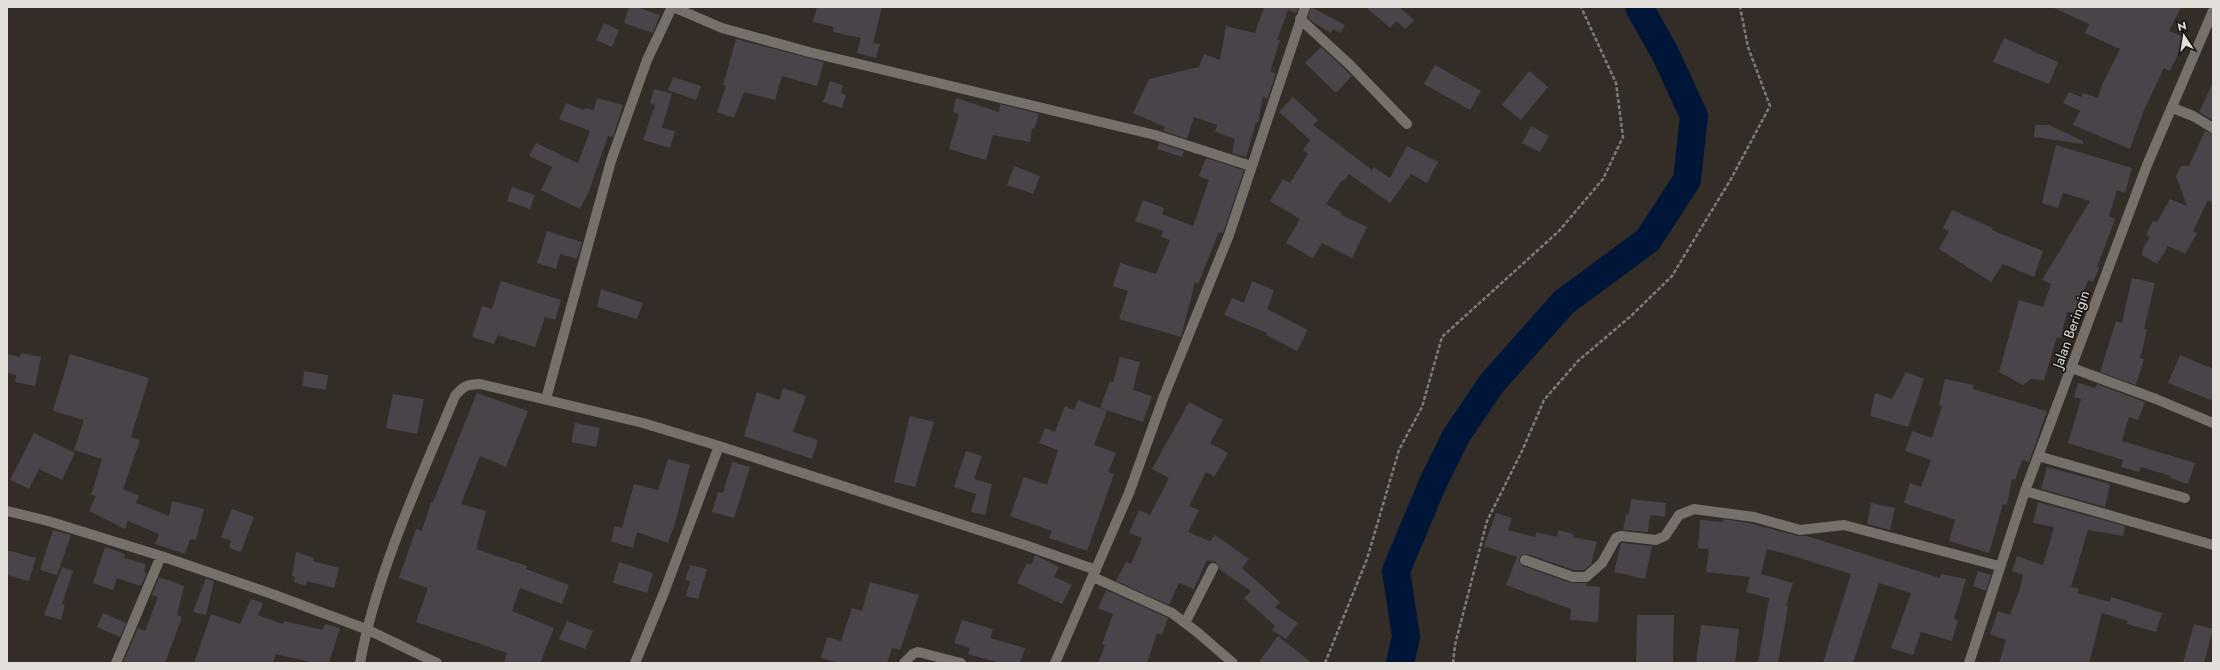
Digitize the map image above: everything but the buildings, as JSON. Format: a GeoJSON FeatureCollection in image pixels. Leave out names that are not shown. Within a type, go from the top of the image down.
{"type":"FeatureCollection","features":[{"type":"Feature","properties":{"kind":"street"},"geometry":{"type":"LineString","coordinates":[[546,399],[610,161],[647,60],[672,7],[722,28],[809,52],[1155,135],[1251,166]]}},
{"type":"Feature","properties":{"kind":"street"},"geometry":{"type":"LineString","coordinates":[[1055,663],[1129,493],[1164,396],[1229,235],[1305,7]]}},
{"type":"Feature","properties":{"kind":"street","name":"Jalan Beringin"},"geometry":{"type":"LineString","coordinates":[[1969,663],[1999,566],[2038,456],[2147,165],[2211,22],[2213,11]]}},
{"type":"Feature","properties":{"kind":"street"},"geometry":{"type":"LineString","coordinates":[[1300,19],[1350,65],[1407,124]]}},
{"type":"Feature","properties":{"kind":"street"},"geometry":{"type":"LineString","coordinates":[[2173,108],[2193,116],[2213,128]]}},
{"type":"Feature","properties":{"kind":"street"},"geometry":{"type":"LineString","coordinates":[[2072,368],[2156,399],[2213,423]]}},
{"type":"Feature","properties":{"kind":"street"},"geometry":{"type":"LineString","coordinates":[[360,663],[366,629],[388,564],[455,396],[462,387],[480,384],[643,423],[1015,541],[1095,574],[1172,613],[1233,663]]}},
{"type":"Feature","properties":{"kind":"street"},"geometry":{"type":"LineString","coordinates":[[635,663],[663,595],[719,446]]}},
{"type":"Feature","properties":{"kind":"street"},"geometry":{"type":"LineString","coordinates":[[2038,456],[2185,498]]}},
{"type":"Feature","properties":{"kind":"street"},"geometry":{"type":"LineString","coordinates":[[2025,491],[2213,545]]}},
{"type":"Feature","properties":{"kind":"street"},"geometry":{"type":"LineString","coordinates":[[1525,560],[1573,577],[1586,577],[1602,563],[1616,538],[1621,536],[1656,540],[1665,536],[1679,515],[1694,509],[1754,518],[1800,530],[1844,525],[1999,566]]}},
{"type":"Feature","properties":{"kind":"street"},"geometry":{"type":"LineString","coordinates":[[7,511],[48,521],[161,556],[366,629],[437,663]]}},
{"type":"Feature","properties":{"kind":"street"},"geometry":{"type":"LineString","coordinates":[[116,663],[161,556]]}},
{"type":"Feature","properties":{"kind":"street"},"geometry":{"type":"LineString","coordinates":[[1184,623],[1213,568]]}},
{"type":"Feature","properties":{"kind":"street"},"geometry":{"type":"LineString","coordinates":[[904,663],[913,654],[918,652],[961,663]]}},
{"type":"Feature","properties":{"kind":"path"},"geometry":{"type":"LineString","coordinates":[[1325,663],[1367,559],[1399,450],[1422,407],[1442,337],[1559,231],[1603,178],[1622,137],[1616,83],[1581,7]]}},
{"type":"Feature","properties":{"kind":"path"},"geometry":{"type":"LineString","coordinates":[[1453,663],[1455,646],[1487,521],[1522,451],[1544,400],[1578,361],[1632,315],[1672,276],[1731,179],[1770,106],[1748,47],[1740,7]]}},
{"type":"Feature","properties":{"kind":"waterway"},"geometry":{"type":"LineString","coordinates":[[1400,663],[1406,637],[1396,571],[1432,485],[1456,436],[1492,383],[1564,302],[1648,240],[1687,180],[1694,116],[1665,53],[1639,7]]}}]}
